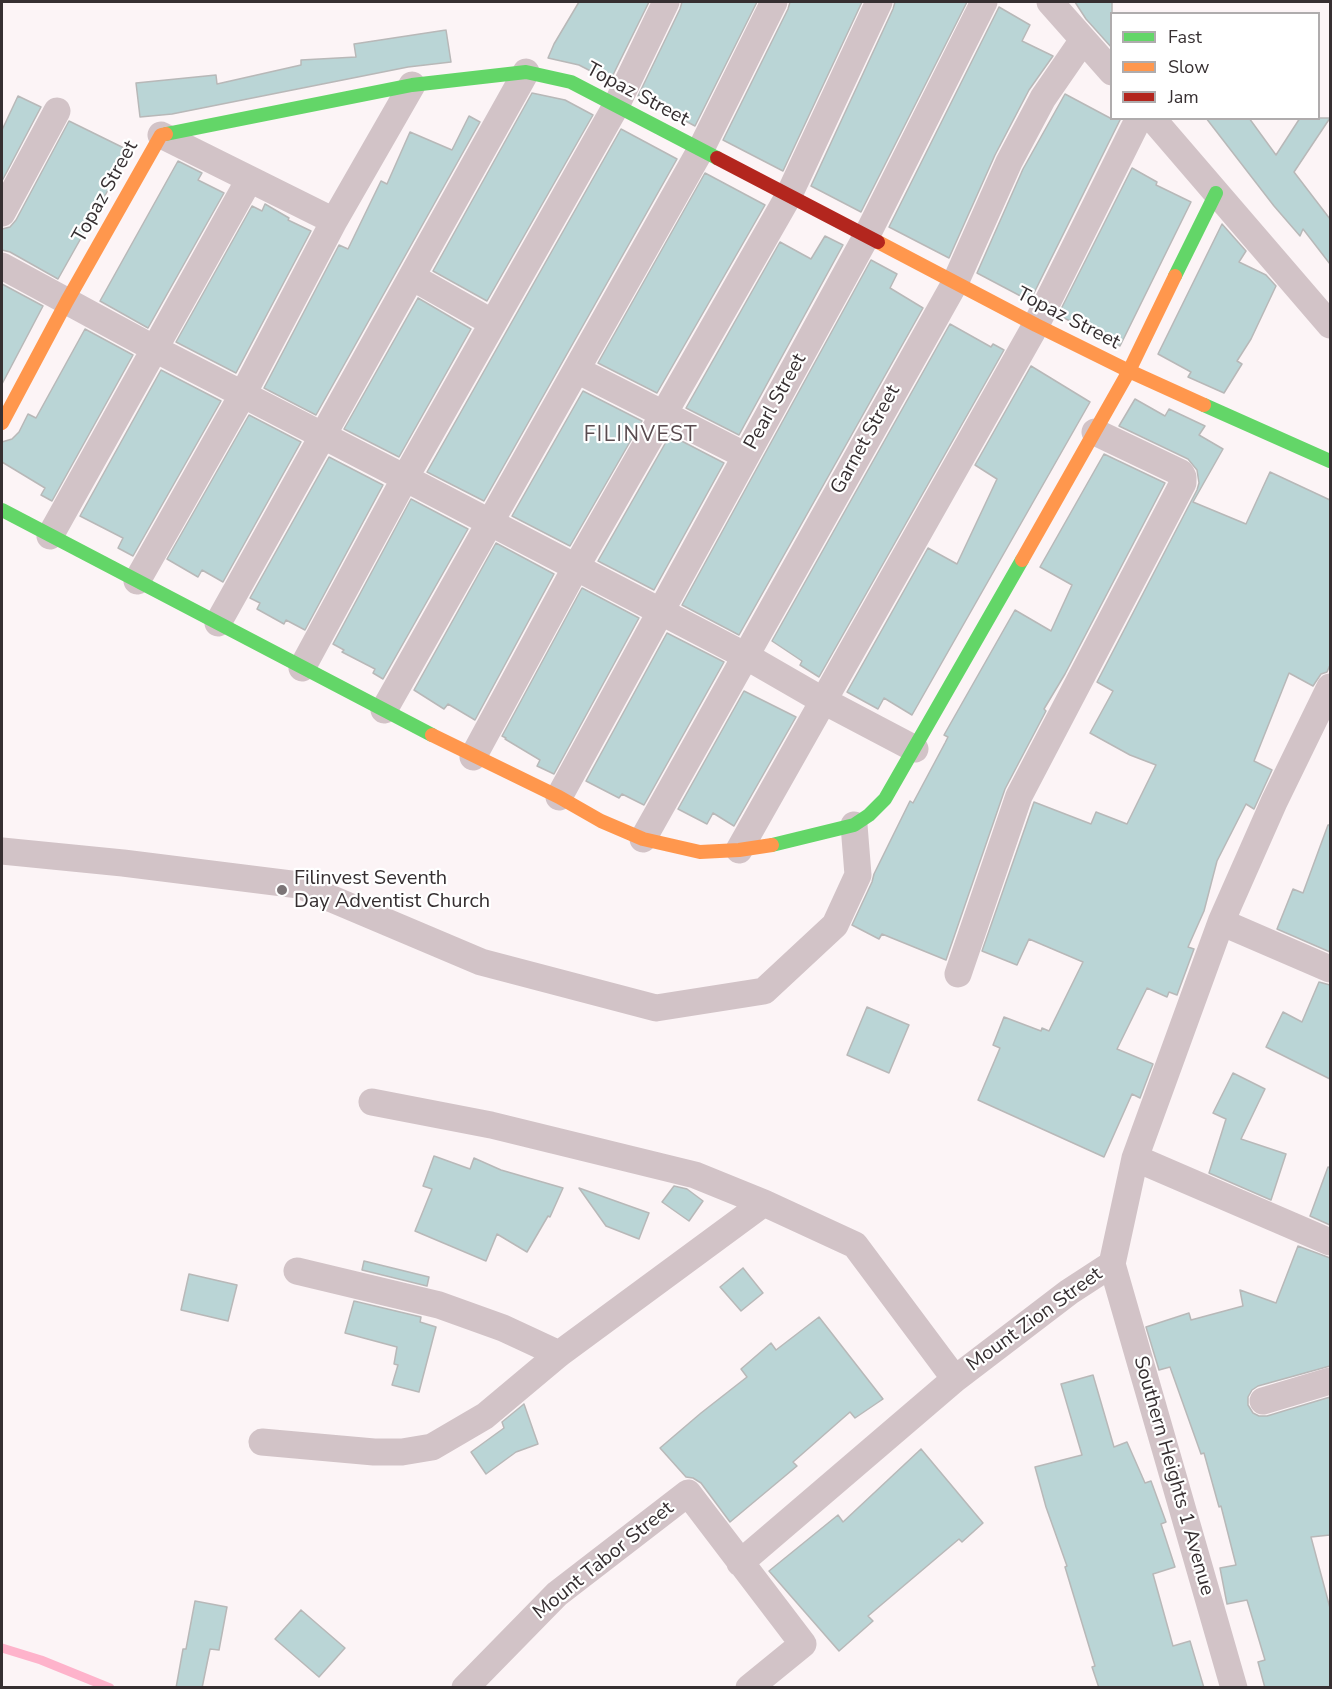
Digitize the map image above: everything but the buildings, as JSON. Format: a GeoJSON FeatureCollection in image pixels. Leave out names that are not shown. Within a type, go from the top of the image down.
{"type":"FeatureCollection","features":[{"type":"Feature","properties":{"kind":"street"},"geometry":{"type":"LineString","coordinates":[[302,668],[405,478],[616,106],[666,2]]}},
{"type":"Feature","properties":{"kind":"street"},"geometry":{"type":"LineString","coordinates":[[384,710],[700,151],[774,2]]}},
{"type":"Feature","properties":{"kind":"street"},"geometry":{"type":"LineString","coordinates":[[473,757],[576,567],[788,197],[879,2]]}},
{"type":"Feature","properties":{"kind":"street","name":"Pearl Street"},"geometry":{"type":"LineString","coordinates":[[559,797],[866,237],[984,2]]}},
{"type":"Feature","properties":{"kind":"street"},"geometry":{"type":"LineString","coordinates":[[1050,2],[1110,70]]}},
{"type":"Feature","properties":{"kind":"street","name":"Garnet Street"},"geometry":{"type":"LineString","coordinates":[[643,839],[954,283],[1009,162],[1043,98],[1083,40]]}},
{"type":"Feature","properties":{"kind":"street"},"geometry":{"type":"LineString","coordinates":[[218,623],[526,72]]}},
{"type":"Feature","properties":{"kind":"street","name":"Topaz Street"},"geometry":{"type":"LineString","coordinates":[[2,423],[67,301],[161,135],[412,85],[526,72],[571,82],[1035,325],[1129,371],[1330,461]]}},
{"type":"Feature","properties":{"kind":"street"},"geometry":{"type":"LineString","coordinates":[[137,581],[243,394],[334,221],[412,85]]}},
{"type":"Feature","properties":{"kind":"street"},"geometry":{"type":"LineString","coordinates":[[2,213],[57,111]]}},
{"type":"Feature","properties":{"kind":"street"},"geometry":{"type":"LineString","coordinates":[[739,850],[1035,325],[1138,120]]}},
{"type":"Feature","properties":{"kind":"street"},"geometry":{"type":"LineString","coordinates":[[1154,120],[1330,325]]}},
{"type":"Feature","properties":{"kind":"street"},"geometry":{"type":"LineString","coordinates":[[161,135],[334,221]]}},
{"type":"Feature","properties":{"kind":"street"},"geometry":{"type":"LineString","coordinates":[[51,536],[249,180]]}},
{"type":"Feature","properties":{"kind":"street"},"geometry":{"type":"LineString","coordinates":[[2,510],[473,757],[559,797],[601,821],[643,839],[700,852],[739,850],[783,843],[854,825],[869,815],[885,799],[915,749],[1129,371],[1216,193]]}},
{"type":"Feature","properties":{"kind":"street"},"geometry":{"type":"LineString","coordinates":[[2,267],[744,655],[822,700],[915,749]]}},
{"type":"Feature","properties":{"kind":"street"},"geometry":{"type":"LineString","coordinates":[[412,278],[493,323]]}},
{"type":"Feature","properties":{"kind":"street"},"geometry":{"type":"LineString","coordinates":[[577,370],[746,456]]}},
{"type":"Feature","properties":{"kind":"street"},"geometry":{"type":"LineString","coordinates":[[958,974],[1019,796],[1183,483],[1180,473],[1095,432]]}},
{"type":"Feature","properties":{"kind":"street","name":"Mount Zion Street"},"geometry":{"type":"LineString","coordinates":[[740,1563],[955,1379],[1069,1292],[1112,1264],[1135,1158],[1221,922],[1274,802],[1330,687]]}},
{"type":"Feature","properties":{"kind":"street"},"geometry":{"type":"LineString","coordinates":[[2,851],[123,863],[299,885],[481,962],[656,1008],[764,991],[835,925],[858,875],[854,825]]}},
{"type":"Feature","properties":{"kind":"street"},"geometry":{"type":"LineString","coordinates":[[1221,922],[1330,969]]}},
{"type":"Feature","properties":{"kind":"street"},"geometry":{"type":"LineString","coordinates":[[372,1102],[491,1125],[695,1175],[764,1203],[855,1245],[955,1379]]}},
{"type":"Feature","properties":{"kind":"street"},"geometry":{"type":"LineString","coordinates":[[1135,1158],[1330,1242]]}},
{"type":"Feature","properties":{"kind":"street"},"geometry":{"type":"LineString","coordinates":[[262,1442],[374,1452],[402,1452],[432,1447],[486,1416],[559,1354],[764,1203]]}},
{"type":"Feature","properties":{"kind":"street","name":"Southern Heights 1 Avenue"},"geometry":{"type":"LineString","coordinates":[[1112,1264],[1234,1688]]}},
{"type":"Feature","properties":{"kind":"street"},"geometry":{"type":"LineString","coordinates":[[297,1271],[439,1305],[503,1328],[559,1354]]}},
{"type":"Feature","properties":{"kind":"street"},"geometry":{"type":"LineString","coordinates":[[1263,1401],[1330,1381]]}},
{"type":"Feature","properties":{"kind":"street","name":"Mount Tabor Street"},"geometry":{"type":"LineString","coordinates":[[465,1688],[557,1593],[688,1493],[803,1644],[749,1688]]}},
{"type":"Feature","properties":{"kind":"waterway"},"geometry":{"type":"LineString","coordinates":[[2,1648],[41,1660],[110,1688]]}},
{"type":"Feature","properties":{"kind":"traffic: fast"},"geometry":{"type":"LineString","coordinates":[[166,134],[412,85],[526,72],[571,82],[717,158]]}},
{"type":"Feature","properties":{"kind":"traffic: fast"},"geometry":{"type":"LineString","coordinates":[[1175,276],[1216,193]]}},
{"type":"Feature","properties":{"kind":"traffic: fast"},"geometry":{"type":"LineString","coordinates":[[1204,405],[1330,461]]}},
{"type":"Feature","properties":{"kind":"traffic: fast"},"geometry":{"type":"LineString","coordinates":[[2,510],[432,735]]}},
{"type":"Feature","properties":{"kind":"traffic: fast"},"geometry":{"type":"LineString","coordinates":[[772,845],[854,825],[869,815],[885,799],[1022,560]]}},
{"type":"Feature","properties":{"kind":"traffic: slow"},"geometry":{"type":"LineString","coordinates":[[2,423],[67,301],[161,135],[166,134]]}},
{"type":"Feature","properties":{"kind":"traffic: slow"},"geometry":{"type":"LineString","coordinates":[[878,242],[1036,325],[1204,405]]}},
{"type":"Feature","properties":{"kind":"traffic: slow"},"geometry":{"type":"LineString","coordinates":[[1022,560],[1129,371],[1175,276]]}},
{"type":"Feature","properties":{"kind":"traffic: slow"},"geometry":{"type":"LineString","coordinates":[[432,735],[559,797],[601,821],[643,839],[700,852],[772,845]]}},
{"type":"Feature","properties":{"kind":"traffic: jam"},"geometry":{"type":"LineString","coordinates":[[717,158],[878,242]]}},
{"type":"Feature","properties":{"kind":"place","name":"Filinvest Seventh Day Adventist Church"},"geometry":{"type":"Point","coordinates":[282,890]}},
{"type":"Feature","properties":{"kind":"district","name":"FILINVEST"},"geometry":{"type":"Point","coordinates":[641,436]}}]}
